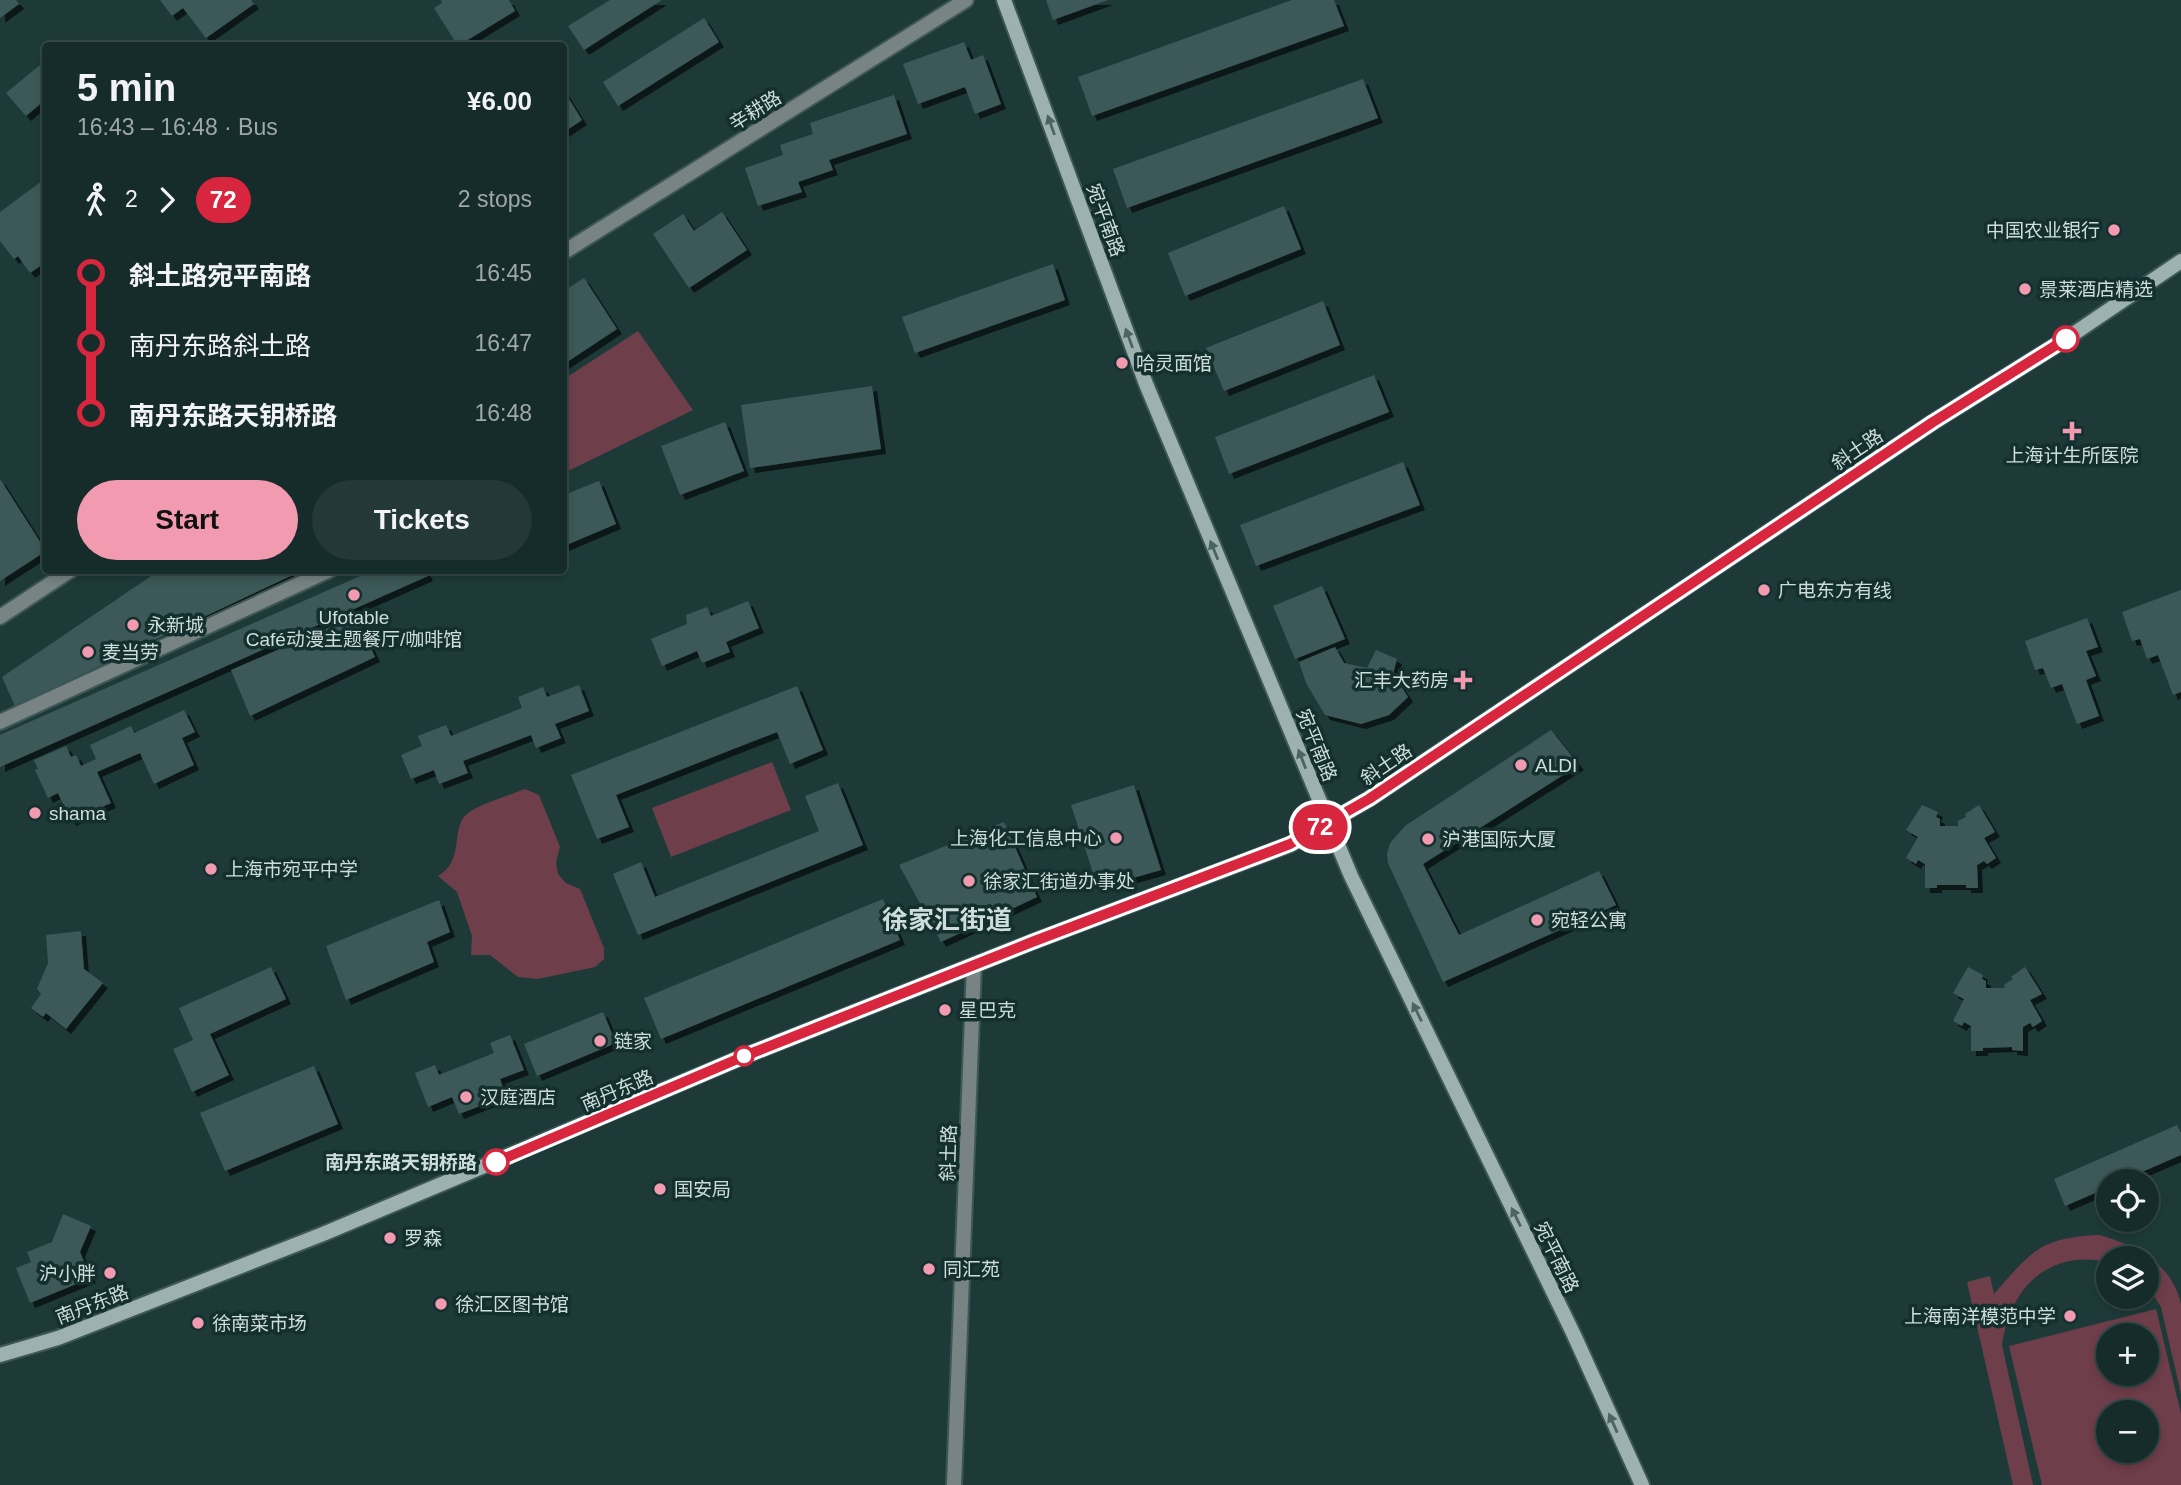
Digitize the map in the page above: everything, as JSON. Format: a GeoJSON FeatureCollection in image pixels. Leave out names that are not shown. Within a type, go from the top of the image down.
{"type":"FeatureCollection","features":[{"type":"Feature","properties":{"kind":"main road","name":"宛平南路"},"geometry":{"type":"LineString","coordinates":[[1004,0],[1146,384],[1356,888],[1574,1335],[1642,1485]]}},
{"type":"Feature","properties":{"kind":"main road","name":"斜土路"},"geometry":{"type":"LineString","coordinates":[[974,965],[1290,844],[1369,799],[1933,422],[2066,339],[2181,261]]}},
{"type":"Feature","properties":{"kind":"main road","name":"南丹东路"},"geometry":{"type":"LineString","coordinates":[[0,1355],[58,1338],[323,1234],[747,1055],[974,965]]}},
{"type":"Feature","properties":{"kind":"street","name":"辛耕路"},"geometry":{"type":"LineString","coordinates":[[567,250],[966,0]]}},
{"type":"Feature","properties":{"kind":"street"},"geometry":{"type":"LineString","coordinates":[[0,617],[65,574]]}},
{"type":"Feature","properties":{"kind":"street"},"geometry":{"type":"LineString","coordinates":[[0,722],[321,574]]}},
{"type":"Feature","properties":{"kind":"street","name":"斜土路"},"geometry":{"type":"LineString","coordinates":[[954,1485],[974,965]]}},
{"type":"Feature","properties":{"kind":"shaded area"},"geometry":{"type":"Polygon","coordinates":[[[638,331],[693,410],[567,472],[567,377],[638,331]]]}},
{"type":"Feature","properties":{"kind":"shaded area"},"geometry":{"type":"Polygon","coordinates":[[[772,762],[791,810],[671,857],[652,808],[772,762]]]}},
{"type":"Feature","properties":{"kind":"shaded area"},"geometry":{"type":"Polygon","coordinates":[[[525,789],[539,795],[560,847],[556,862],[558,874],[566,883],[580,889],[604,948],[604,959],[595,967],[538,979],[518,977],[490,955],[471,955],[472,936],[457,892],[438,876],[452,862],[459,827],[468,813],[525,789]]]}},
{"type":"Feature","properties":{"kind":"shaded area"},"geometry":{"type":"Polygon","coordinates":[[[2099,1235],[2130,1246],[2096,1246],[2096,1260],[2068,1261],[2051,1267],[2036,1277],[2014,1306],[2006,1324],[2002,1345],[2033,1485],[2013,1485],[1967,1282],[1990,1276],[1994,1294],[2038,1249],[2063,1239],[2099,1235]]]}},
{"type":"Feature","properties":{"kind":"shaded area"},"geometry":{"type":"Polygon","coordinates":[[[2159,1265],[2169,1277],[2181,1304],[2181,1394],[2161,1307],[2159,1265]]]}},
{"type":"Feature","properties":{"kind":"shaded area"},"geometry":{"type":"Polygon","coordinates":[[[2156,1309],[2181,1414],[2181,1485],[2042,1485],[2009,1346],[2096,1324],[2096,1386],[2159,1386],[2159,1323],[2100,1323],[2156,1309]]]}},
{"type":"Feature","properties":{"kind":"building"},"geometry":{"type":"Polygon","coordinates":[[[0,0],[16,0],[19,4],[0,18],[0,0]]]}},
{"type":"Feature","properties":{"kind":"building"},"geometry":{"type":"Polygon","coordinates":[[[160,0],[251,0],[254,4],[206,38],[183,8],[172,16],[160,0]]]}},
{"type":"Feature","properties":{"kind":"building"},"geometry":{"type":"Polygon","coordinates":[[[441,0],[509,0],[515,11],[465,42],[455,42],[434,8],[442,3],[441,0]]]}},
{"type":"Feature","properties":{"kind":"building"},"geometry":{"type":"Polygon","coordinates":[[[610,0],[662,0],[584,50],[568,26],[610,0]]]}},
{"type":"Feature","properties":{"kind":"building"},"geometry":{"type":"Polygon","coordinates":[[[1046,0],[1108,0],[1053,20],[1046,0]]]}},
{"type":"Feature","properties":{"kind":"building"},"geometry":{"type":"Polygon","coordinates":[[[1292,0],[1334,0],[1344,26],[1092,116],[1078,77],[1292,0]]]}},
{"type":"Feature","properties":{"kind":"building"},"geometry":{"type":"Polygon","coordinates":[[[704,18],[719,42],[618,106],[603,82],[704,18]]]}},
{"type":"Feature","properties":{"kind":"building"},"geometry":{"type":"Polygon","coordinates":[[[964,42],[971,60],[983,55],[1001,104],[975,114],[965,87],[918,104],[903,64],[964,42]]]}},
{"type":"Feature","properties":{"kind":"building"},"geometry":{"type":"Polygon","coordinates":[[[42,63],[42,102],[26,116],[6,93],[42,63]]]}},
{"type":"Feature","properties":{"kind":"building"},"geometry":{"type":"Polygon","coordinates":[[[1363,79],[1378,118],[1127,208],[1113,169],[1363,79]]]}},
{"type":"Feature","properties":{"kind":"building"},"geometry":{"type":"Polygon","coordinates":[[[894,95],[907,134],[829,160],[833,170],[798,182],[802,192],[758,206],[745,168],[783,155],[780,145],[813,134],[810,123],[894,95]]]}},
{"type":"Feature","properties":{"kind":"building"},"geometry":{"type":"Polygon","coordinates":[[[567,96],[582,120],[567,130],[567,96]]]}},
{"type":"Feature","properties":{"kind":"building"},"geometry":{"type":"Polygon","coordinates":[[[42,181],[42,265],[30,273],[18,256],[14,259],[0,241],[0,212],[42,181]]]}},
{"type":"Feature","properties":{"kind":"building"},"geometry":{"type":"Polygon","coordinates":[[[1284,206],[1301,249],[1185,296],[1168,253],[1284,206]]]}},
{"type":"Feature","properties":{"kind":"building"},"geometry":{"type":"Polygon","coordinates":[[[722,212],[747,250],[689,288],[653,234],[683,214],[694,231],[722,212]]]}},
{"type":"Feature","properties":{"kind":"building"},"geometry":{"type":"Polygon","coordinates":[[[1053,264],[1065,300],[915,353],[902,317],[1053,264]]]}},
{"type":"Feature","properties":{"kind":"building"},"geometry":{"type":"Polygon","coordinates":[[[584,278],[617,329],[567,362],[567,289],[584,278]]]}},
{"type":"Feature","properties":{"kind":"building"},"geometry":{"type":"Polygon","coordinates":[[[1323,301],[1340,345],[1224,391],[1206,348],[1323,301]]]}},
{"type":"Feature","properties":{"kind":"building"},"geometry":{"type":"Polygon","coordinates":[[[1374,375],[1389,412],[1229,474],[1215,437],[1374,375]]]}},
{"type":"Feature","properties":{"kind":"building"},"geometry":{"type":"Polygon","coordinates":[[[872,386],[881,449],[750,468],[741,405],[872,386]]]}},
{"type":"Feature","properties":{"kind":"building"},"geometry":{"type":"Polygon","coordinates":[[[725,422],[744,471],[680,495],[661,446],[725,422]]]}},
{"type":"Feature","properties":{"kind":"building"},"geometry":{"type":"Polygon","coordinates":[[[1403,462],[1420,505],[1256,566],[1240,525],[1403,462]]]}},
{"type":"Feature","properties":{"kind":"building"},"geometry":{"type":"Polygon","coordinates":[[[0,479],[42,545],[42,554],[0,581],[0,479]]]}},
{"type":"Feature","properties":{"kind":"building"},"geometry":{"type":"Polygon","coordinates":[[[599,481],[616,524],[567,545],[567,494],[599,481]]]}},
{"type":"Feature","properties":{"kind":"building","name":"永新城"},"geometry":{"type":"Polygon","coordinates":[[[154,574],[295,574],[15,706],[2,677],[154,574]]]}},
{"type":"Feature","properties":{"kind":"building"},"geometry":{"type":"Polygon","coordinates":[[[365,574],[428,576],[0,767],[0,735],[365,574]]]}},
{"type":"Feature","properties":{"kind":"building"},"geometry":{"type":"Polygon","coordinates":[[[1322,586],[1345,639],[1295,659],[1273,606],[1322,586]]]}},
{"type":"Feature","properties":{"kind":"building"},"geometry":{"type":"Polygon","coordinates":[[[2181,590],[2181,692],[2173,695],[2158,655],[2147,659],[2140,639],[2132,641],[2122,612],[2181,590]]]}},
{"type":"Feature","properties":{"kind":"building"},"geometry":{"type":"Polygon","coordinates":[[[748,601],[759,628],[726,642],[730,652],[702,663],[697,651],[662,666],[651,639],[687,624],[686,615],[707,607],[711,616],[748,601]]]}},
{"type":"Feature","properties":{"kind":"building"},"geometry":{"type":"Polygon","coordinates":[[[356,616],[375,657],[250,716],[231,670],[356,616]]]}},
{"type":"Feature","properties":{"kind":"building"},"geometry":{"type":"Polygon","coordinates":[[[2087,618],[2098,647],[2086,651],[2096,676],[2086,680],[2099,716],[2077,724],[2062,684],[2051,688],[2043,668],[2035,670],[2025,641],[2087,618]]]}},
{"type":"Feature","properties":{"kind":"building"},"geometry":{"type":"Polygon","coordinates":[[[1335,647],[1344,663],[1367,668],[1376,650],[1397,659],[1393,674],[1408,697],[1389,715],[1361,724],[1325,715],[1306,683],[1299,662],[1335,647]]]}},
{"type":"Feature","properties":{"kind":"building"},"geometry":{"type":"Polygon","coordinates":[[[579,685],[589,711],[555,724],[561,738],[536,748],[531,735],[463,761],[468,773],[439,784],[434,770],[411,779],[401,755],[422,746],[418,736],[446,725],[451,736],[522,708],[518,697],[543,687],[547,697],[579,685]]]}},
{"type":"Feature","properties":{"kind":"building"},"geometry":{"type":"Polygon","coordinates":[[[797,686],[823,750],[790,764],[777,732],[616,795],[629,827],[597,839],[571,775],[797,686]]]}},
{"type":"Feature","properties":{"kind":"building"},"geometry":{"type":"Polygon","coordinates":[[[184,710],[195,732],[182,738],[194,765],[154,784],[140,753],[97,772],[111,803],[71,821],[58,793],[48,798],[35,770],[38,769],[34,760],[66,746],[71,757],[76,755],[81,766],[96,759],[90,745],[131,726],[134,733],[184,710]]]}},
{"type":"Feature","properties":{"kind":"building","name":"沪港国际大厦"},"geometry":{"type":"Polygon","coordinates":[[[1551,730],[1579,765],[1423,864],[1459,935],[1599,871],[1616,905],[1443,982],[1388,863],[1390,843],[1405,826],[1551,730]]]}},
{"type":"Feature","properties":{"kind":"building"},"geometry":{"type":"Polygon","coordinates":[[[838,783],[863,845],[638,935],[613,874],[641,862],[655,897],[819,831],[805,796],[838,783]]]}},
{"type":"Feature","properties":{"kind":"building","name":"上海化工信息中心"},"geometry":{"type":"Polygon","coordinates":[[[1134,785],[1161,870],[1098,888],[1071,805],[1134,785]]]}},
{"type":"Feature","properties":{"kind":"building"},"geometry":{"type":"Polygon","coordinates":[[[1922,805],[1938,812],[1936,817],[1940,819],[1940,826],[1958,826],[1958,821],[1966,817],[1965,814],[1979,805],[1995,832],[1984,838],[1996,858],[1987,864],[1984,861],[1977,865],[1978,888],[1966,888],[1966,885],[1937,885],[1937,888],[1925,888],[1925,864],[1918,860],[1916,864],[1906,858],[1918,837],[1906,830],[1922,805]]]}},
{"type":"Feature","properties":{"kind":"building","name":"徐家汇街道办事处"},"geometry":{"type":"Polygon","coordinates":[[[1004,822],[1037,897],[941,942],[899,865],[1004,822]]]}},
{"type":"Feature","properties":{"kind":"building"},"geometry":{"type":"Polygon","coordinates":[[[883,899],[900,940],[661,1039],[644,998],[883,899]]]}},
{"type":"Feature","properties":{"kind":"building"},"geometry":{"type":"Polygon","coordinates":[[[439,900],[450,932],[427,942],[434,962],[346,1000],[326,946],[439,900]]]}},
{"type":"Feature","properties":{"kind":"building"},"geometry":{"type":"Polygon","coordinates":[[[81,931],[84,969],[103,983],[66,1029],[46,1013],[43,1017],[31,1008],[41,994],[37,989],[48,963],[46,935],[81,931]]]}},
{"type":"Feature","properties":{"kind":"building"},"geometry":{"type":"Polygon","coordinates":[[[271,967],[286,999],[210,1034],[229,1075],[192,1092],[173,1049],[193,1040],[179,1008],[271,967]]]}},
{"type":"Feature","properties":{"kind":"building"},"geometry":{"type":"Polygon","coordinates":[[[1968,967],[1983,975],[1986,988],[2004,988],[2005,984],[2013,979],[2011,977],[2025,967],[2042,994],[2030,1000],[2042,1021],[2033,1027],[2030,1023],[2023,1027],[2023,1051],[2012,1050],[2012,1047],[1971,1051],[1971,1026],[1964,1022],[1962,1026],[1953,1021],[1964,999],[1953,993],[1968,967]]]}},
{"type":"Feature","properties":{"kind":"building"},"geometry":{"type":"Polygon","coordinates":[[[603,1012],[616,1043],[537,1076],[524,1044],[603,1012]]]}},
{"type":"Feature","properties":{"kind":"building"},"geometry":{"type":"Polygon","coordinates":[[[510,1035],[524,1070],[500,1079],[506,1096],[459,1114],[452,1097],[428,1107],[415,1073],[435,1065],[439,1075],[494,1053],[490,1043],[510,1035]]]}},
{"type":"Feature","properties":{"kind":"building"},"geometry":{"type":"Polygon","coordinates":[[[314,1066],[338,1124],[225,1171],[200,1113],[314,1066]]]}},
{"type":"Feature","properties":{"kind":"building"},"geometry":{"type":"Polygon","coordinates":[[[2177,1125],[2181,1133],[2181,1155],[2149,1169],[2096,1169],[2096,1193],[2065,1206],[2054,1179],[2177,1125]]]}},
{"type":"Feature","properties":{"kind":"building"},"geometry":{"type":"Polygon","coordinates":[[[63,1214],[91,1226],[80,1252],[91,1278],[30,1303],[16,1268],[31,1262],[27,1252],[52,1242],[63,1214]]]}},
{"type":"Feature","properties":{"kind":"bus line","name":"72"},"geometry":{"type":"LineString","coordinates":[[496,1162],[747,1055],[1032,942],[1290,844],[1369,799],[1933,422],[2066,339]]}},
{"type":"Feature","properties":{"kind":"place","name":"中国农业银行"},"geometry":{"type":"Point","coordinates":[2114,230]}},
{"type":"Feature","properties":{"kind":"place","name":"景莱酒店精选"},"geometry":{"type":"Point","coordinates":[2025,289]}},
{"type":"Feature","properties":{"kind":"place","name":"哈灵面馆"},"geometry":{"type":"Point","coordinates":[1122,363]}},
{"type":"Feature","properties":{"kind":"place","name":"上海计生所医院"},"geometry":{"type":"Point","coordinates":[2072,431]}},
{"type":"Feature","properties":{"kind":"place","name":"广电东方有线"},"geometry":{"type":"Point","coordinates":[1764,590]}},
{"type":"Feature","properties":{"kind":"place","name":"Ufotable Café动漫主题餐厅/咖啡馆"},"geometry":{"type":"Point","coordinates":[354,595]}},
{"type":"Feature","properties":{"kind":"place","name":"永新城"},"geometry":{"type":"Point","coordinates":[133,625]}},
{"type":"Feature","properties":{"kind":"place","name":"麦当劳"},"geometry":{"type":"Point","coordinates":[88,652]}},
{"type":"Feature","properties":{"kind":"place","name":"汇丰大药房"},"geometry":{"type":"Point","coordinates":[1463,680]}},
{"type":"Feature","properties":{"kind":"place","name":"ALDI"},"geometry":{"type":"Point","coordinates":[1521,765]}},
{"type":"Feature","properties":{"kind":"place","name":"shama"},"geometry":{"type":"Point","coordinates":[35,813]}},
{"type":"Feature","properties":{"kind":"place","name":"上海化工信息中心"},"geometry":{"type":"Point","coordinates":[1116,838]}},
{"type":"Feature","properties":{"kind":"place","name":"沪港国际大厦"},"geometry":{"type":"Point","coordinates":[1428,839]}},
{"type":"Feature","properties":{"kind":"place","name":"上海市宛平中学"},"geometry":{"type":"Point","coordinates":[211,869]}},
{"type":"Feature","properties":{"kind":"place","name":"徐家汇街道办事处"},"geometry":{"type":"Point","coordinates":[969,881]}},
{"type":"Feature","properties":{"kind":"place","name":"宛轻公寓"},"geometry":{"type":"Point","coordinates":[1537,920]}},
{"type":"Feature","properties":{"kind":"place","name":"星巴克"},"geometry":{"type":"Point","coordinates":[945,1010]}},
{"type":"Feature","properties":{"kind":"place","name":"链家"},"geometry":{"type":"Point","coordinates":[600,1041]}},
{"type":"Feature","properties":{"kind":"place","name":"汉庭酒店"},"geometry":{"type":"Point","coordinates":[466,1097]}},
{"type":"Feature","properties":{"kind":"place","name":"南丹东路天钥桥路"},"geometry":{"type":"Point","coordinates":[496,1162]}},
{"type":"Feature","properties":{"kind":"place","name":"国安局"},"geometry":{"type":"Point","coordinates":[660,1189]}},
{"type":"Feature","properties":{"kind":"place","name":"罗森"},"geometry":{"type":"Point","coordinates":[390,1238]}},
{"type":"Feature","properties":{"kind":"place","name":"同汇苑"},"geometry":{"type":"Point","coordinates":[929,1269]}},
{"type":"Feature","properties":{"kind":"place","name":"沪小胖"},"geometry":{"type":"Point","coordinates":[110,1273]}},
{"type":"Feature","properties":{"kind":"place","name":"徐汇区图书馆"},"geometry":{"type":"Point","coordinates":[441,1304]}},
{"type":"Feature","properties":{"kind":"place","name":"上海南洋模范中学"},"geometry":{"type":"Point","coordinates":[2070,1316]}},
{"type":"Feature","properties":{"kind":"place","name":"徐南菜市场"},"geometry":{"type":"Point","coordinates":[198,1323]}},
{"type":"Feature","properties":{"kind":"district","name":"徐家汇街道"},"geometry":{"type":"Point","coordinates":[947,920]}}]}
